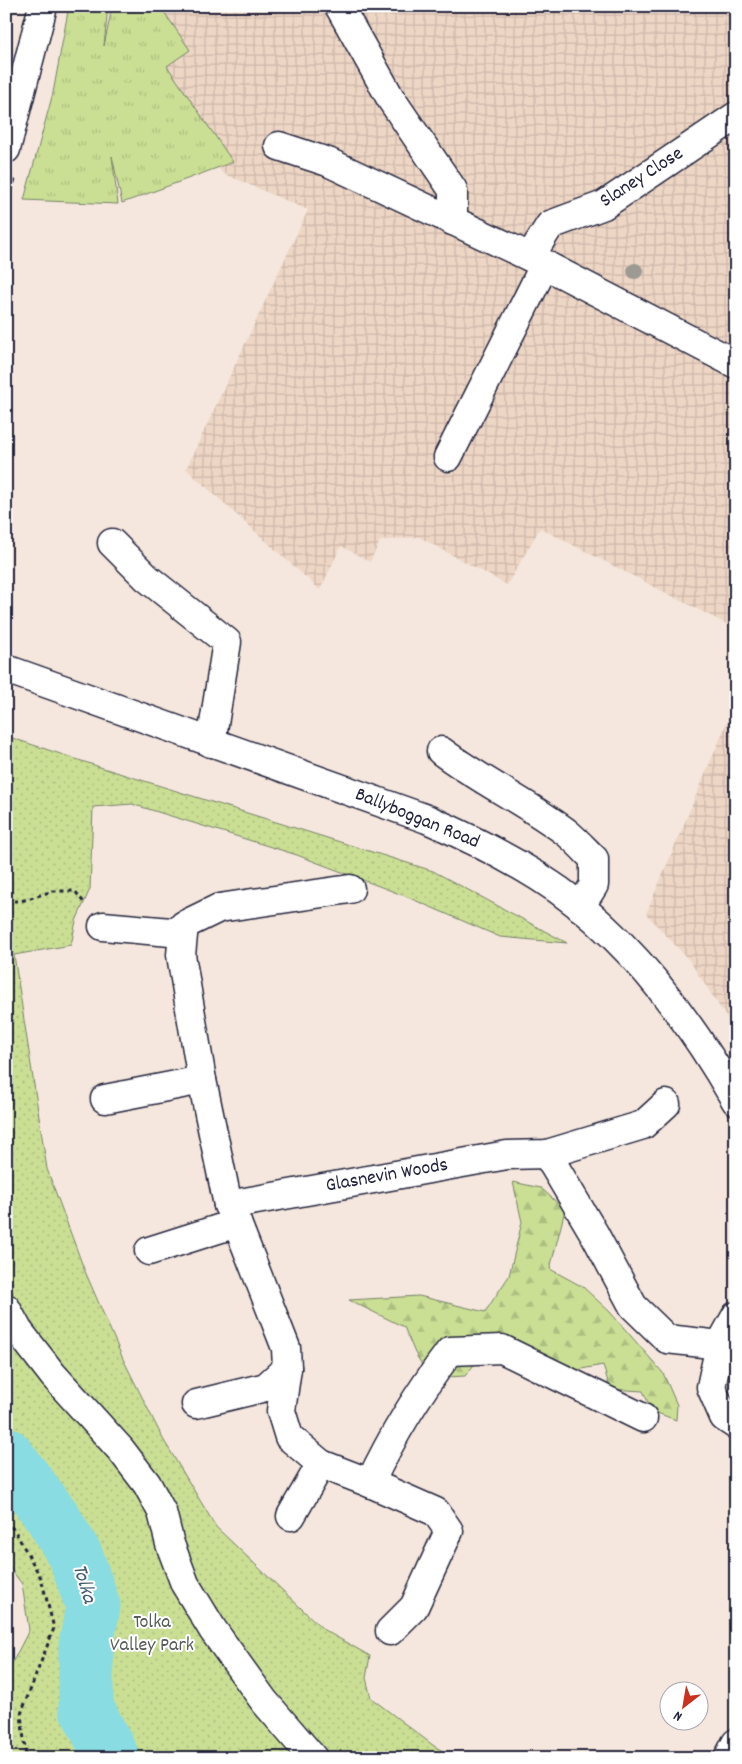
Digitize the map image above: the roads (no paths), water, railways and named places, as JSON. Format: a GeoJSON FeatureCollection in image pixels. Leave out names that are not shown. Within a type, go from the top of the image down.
{"type":"FeatureCollection","features":[{"type":"Feature","properties":{"kind":"street"},"geometry":{"type":"LineString","coordinates":[[6,149],[43,6]]}},
{"type":"Feature","properties":{"kind":"street"},"geometry":{"type":"LineString","coordinates":[[339,6],[391,99],[453,190],[453,221]]}},
{"type":"Feature","properties":{"kind":"street","name":"Slaney Close"},"geometry":{"type":"LineString","coordinates":[[448,457],[538,260],[550,225],[604,205],[736,116]]}},
{"type":"Feature","properties":{"kind":"street"},"geometry":{"type":"LineString","coordinates":[[279,146],[328,162],[538,260],[736,364]]}},
{"type":"Feature","properties":{"kind":"street"},"geometry":{"type":"LineString","coordinates":[[112,543],[147,578],[227,642],[211,743]]}},
{"type":"Feature","properties":{"kind":"street","name":"Ballyboggan Road"},"geometry":{"type":"LineString","coordinates":[[6,669],[427,819],[489,848],[540,878],[580,907],[622,944],[674,1004],[713,1060],[736,1101]]}},
{"type":"Feature","properties":{"kind":"street"},"geometry":{"type":"LineString","coordinates":[[440,751],[462,767],[567,833],[594,859],[594,885],[580,907]]}},
{"type":"Feature","properties":{"kind":"street"},"geometry":{"type":"LineString","coordinates":[[350,889],[219,908],[184,924],[181,955],[202,1080],[232,1214],[286,1348],[286,1368],[281,1412],[288,1437],[321,1464],[436,1512],[450,1532],[414,1607],[390,1631]]}},
{"type":"Feature","properties":{"kind":"street"},"geometry":{"type":"LineString","coordinates":[[103,926],[182,934]]}},
{"type":"Feature","properties":{"kind":"street"},"geometry":{"type":"LineString","coordinates":[[105,1099],[202,1080]]}},
{"type":"Feature","properties":{"kind":"street","name":"Glasnevin Woods"},"geometry":{"type":"LineString","coordinates":[[149,1251],[232,1214],[507,1155],[547,1154],[642,1125],[666,1104]]}},
{"type":"Feature","properties":{"kind":"street"},"geometry":{"type":"LineString","coordinates":[[547,1154],[634,1306],[667,1339],[720,1345]]}},
{"type":"Feature","properties":{"kind":"street"},"geometry":{"type":"LineString","coordinates":[[6,1308],[18,1330],[53,1375],[121,1450],[147,1484],[162,1512],[170,1544],[185,1584],[213,1630],[264,1701],[313,1758]]}},
{"type":"Feature","properties":{"kind":"street"},"geometry":{"type":"LineString","coordinates":[[736,1316],[720,1345],[711,1388],[724,1417],[736,1425]]}},
{"type":"Feature","properties":{"kind":"street"},"geometry":{"type":"LineString","coordinates":[[370,1483],[397,1432],[430,1378],[450,1351],[502,1349],[643,1418]]}},
{"type":"Feature","properties":{"kind":"street"},"geometry":{"type":"LineString","coordinates":[[196,1404],[266,1387],[286,1368]]}},
{"type":"Feature","properties":{"kind":"street"},"geometry":{"type":"LineString","coordinates":[[291,1516],[321,1464]]}},
{"type":"Feature","properties":{"kind":"street"},"geometry":{"type":"LineString","coordinates":[[728,1758],[736,1743]]}},
{"type":"Feature","properties":{"kind":"waterway","name":"Tolka"},"geometry":{"type":"LineString","coordinates":[[6,1455],[52,1516],[76,1557],[93,1606],[86,1645],[86,1707],[112,1758]]}},
{"type":"Feature","properties":{"kind":"park label","name":"Tolka Valley Park"},"geometry":{"type":"Point","coordinates":[152,1634]}}]}
